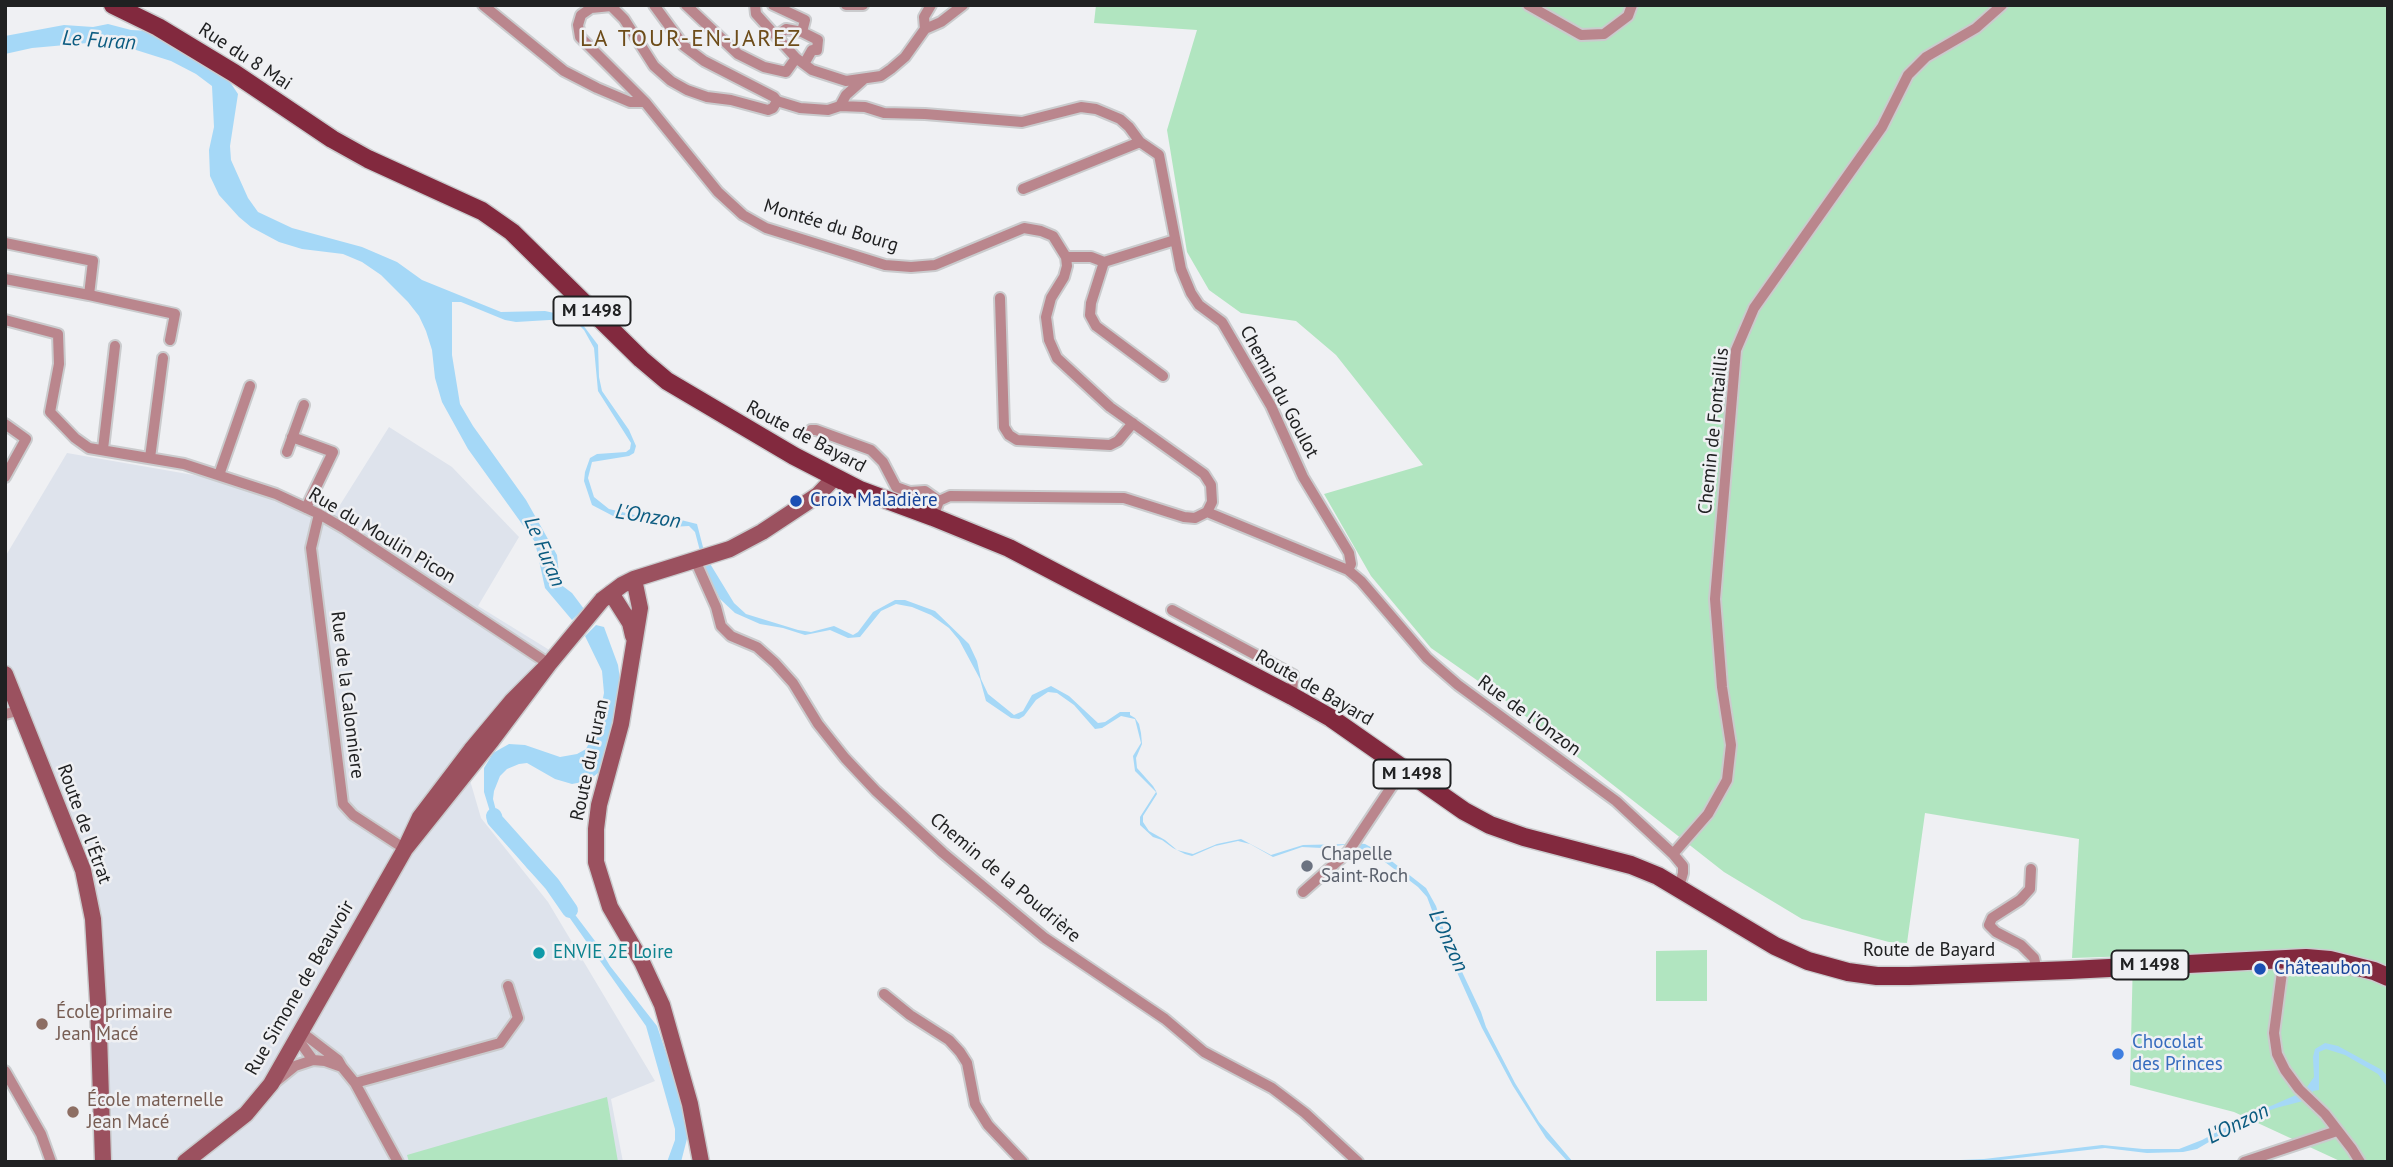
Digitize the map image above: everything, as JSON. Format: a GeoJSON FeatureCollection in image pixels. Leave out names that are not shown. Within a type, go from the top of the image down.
{"type":"FeatureCollection","features":[{"type":"Feature","properties":{"kind":"main road","name":"Rue du 8 Mai"},"geometry":{"type":"LineString","coordinates":[[113,5],[180,40],[351,149]]}},
{"type":"Feature","properties":{"kind":"main road","name":"Route de Bayard"},"geometry":{"type":"LineString","coordinates":[[351,149],[482,211],[512,232],[641,359],[667,381],[834,478],[936,509],[1292,696],[1331,718],[1464,811],[1490,825],[1524,837],[1631,865],[1679,887],[1775,946],[1828,968],[1877,976],[2037,971],[2284,957],[2330,960],[2388,977]]}},
{"type":"Feature","properties":{"kind":"main road","name":"Rue Simone de Beauvoir"},"geometry":{"type":"LineString","coordinates":[[185,1162],[246,1114],[271,1084],[405,849],[420,817],[471,750],[512,701],[549,664],[592,611],[611,593],[634,579],[730,549],[762,532],[821,492],[834,478]]}},
{"type":"Feature","properties":{"kind":"main road","name":"Route du Furan"},"geometry":{"type":"LineString","coordinates":[[634,579],[640,608],[621,724],[599,805],[596,862],[610,907],[642,962],[662,1005],[690,1104],[701,1162]]}},
{"type":"Feature","properties":{"kind":"main road","name":"Route du Furan"},"geometry":{"type":"LineString","coordinates":[[611,593],[630,623],[634,642]]}},
{"type":"Feature","properties":{"kind":"main road","name":"Route de l'Étrat"},"geometry":{"type":"LineString","coordinates":[[5,674],[12,713],[83,870],[93,919],[103,1162]]}},
{"type":"Feature","properties":{"kind":"street"},"geometry":{"type":"LineString","coordinates":[[483,5],[564,71],[630,102],[645,102]]}},
{"type":"Feature","properties":{"kind":"street"},"geometry":{"type":"LineString","coordinates":[[654,5],[684,46],[704,61],[777,101]]}},
{"type":"Feature","properties":{"kind":"street"},"geometry":{"type":"LineString","coordinates":[[686,5],[738,54],[755,63],[786,72],[811,50],[817,50],[818,40],[802,32],[786,29],[776,36]]}},
{"type":"Feature","properties":{"kind":"street"},"geometry":{"type":"LineString","coordinates":[[755,5],[756,14],[800,61],[812,70],[846,81],[881,76],[905,57],[925,29],[947,18],[963,5]]}},
{"type":"Feature","properties":{"kind":"street"},"geometry":{"type":"LineString","coordinates":[[773,5],[805,20],[802,32]]}},
{"type":"Feature","properties":{"kind":"street"},"geometry":{"type":"LineString","coordinates":[[846,5],[863,5]]}},
{"type":"Feature","properties":{"kind":"street"},"geometry":{"type":"LineString","coordinates":[[925,29],[924,17],[931,5]]}},
{"type":"Feature","properties":{"kind":"street"},"geometry":{"type":"LineString","coordinates":[[1528,5],[1581,35],[1604,34],[1628,16],[1632,5]]}},
{"type":"Feature","properties":{"kind":"street","name":"Chemin de Fontaillis"},"geometry":{"type":"LineString","coordinates":[[1673,854],[1708,814],[1727,780],[1731,745],[1722,687],[1716,599],[1736,350],[1754,308],[1882,127],[1908,75],[1926,57],[1976,28],[2002,5]]}},
{"type":"Feature","properties":{"kind":"street","name":"Montée du Bourg"},"geometry":{"type":"LineString","coordinates":[[777,101],[773,108],[768,110],[687,90],[671,81],[654,66],[624,19],[611,6],[591,8],[581,15],[578,25],[580,37],[645,102],[718,191],[743,215],[766,228],[885,265],[936,265],[1024,229],[1053,236],[1066,257]]}},
{"type":"Feature","properties":{"kind":"street"},"geometry":{"type":"LineString","coordinates":[[840,106],[846,95],[864,79]]}},
{"type":"Feature","properties":{"kind":"street","name":"Chemin du Goulot"},"geometry":{"type":"LineString","coordinates":[[777,101],[800,108],[828,110],[840,106],[865,107],[884,113],[1022,122],[1081,107],[1096,109],[1120,118],[1140,142],[1159,156],[1181,269],[1191,293],[1199,305],[1222,322],[1264,394],[1304,477],[1349,553],[1351,564],[1348,570]]}},
{"type":"Feature","properties":{"kind":"street"},"geometry":{"type":"LineString","coordinates":[[1023,189],[1140,142]]}},
{"type":"Feature","properties":{"kind":"street"},"geometry":{"type":"LineString","coordinates":[[811,430],[871,450],[883,462],[897,486],[910,492],[925,491],[936,509],[950,496],[1124,498],[1184,517],[1195,518],[1207,512],[1212,502],[1211,485],[1204,474],[1110,407],[1056,358],[1049,340],[1046,317],[1051,298],[1065,277],[1066,257],[1091,257],[1104,262],[1175,240]]}},
{"type":"Feature","properties":{"kind":"street"},"geometry":{"type":"LineString","coordinates":[[5,243],[93,261],[89,295]]}},
{"type":"Feature","properties":{"kind":"street"},"geometry":{"type":"LineString","coordinates":[[1104,262],[1090,315],[1096,326],[1163,376]]}},
{"type":"Feature","properties":{"kind":"street"},"geometry":{"type":"LineString","coordinates":[[5,279],[175,314],[170,340]]}},
{"type":"Feature","properties":{"kind":"street"},"geometry":{"type":"LineString","coordinates":[[1000,298],[1004,427],[1009,435],[1017,440],[1110,445],[1118,441],[1133,423]]}},
{"type":"Feature","properties":{"kind":"street","name":"Rue du Moulin Picon"},"geometry":{"type":"LineString","coordinates":[[5,320],[58,334],[59,364],[50,412],[75,438],[89,448],[150,458],[219,475],[319,514],[549,664]]}},
{"type":"Feature","properties":{"kind":"street"},"geometry":{"type":"LineString","coordinates":[[103,449],[116,346]]}},
{"type":"Feature","properties":{"kind":"street"},"geometry":{"type":"LineString","coordinates":[[150,458],[163,358]]}},
{"type":"Feature","properties":{"kind":"street"},"geometry":{"type":"LineString","coordinates":[[219,475],[250,386]]}},
{"type":"Feature","properties":{"kind":"street"},"geometry":{"type":"LineString","coordinates":[[286,452],[304,405]]}},
{"type":"Feature","properties":{"kind":"street"},"geometry":{"type":"LineString","coordinates":[[5,424],[26,439],[5,477]]}},
{"type":"Feature","properties":{"kind":"street"},"geometry":{"type":"LineString","coordinates":[[292,437],[333,452],[306,508]]}},
{"type":"Feature","properties":{"kind":"street"},"geometry":{"type":"LineString","coordinates":[[1207,512],[1348,570]]}},
{"type":"Feature","properties":{"kind":"street","name":"Rue de la Calonniere"},"geometry":{"type":"LineString","coordinates":[[319,514],[311,548],[342,804],[353,816],[405,849]]}},
{"type":"Feature","properties":{"kind":"street","name":"Chemin de la Poudrière"},"geometry":{"type":"LineString","coordinates":[[695,560],[716,607],[721,626],[732,636],[757,647],[775,663],[793,683],[818,724],[845,758],[876,791],[943,853],[1045,938],[1165,1019],[1204,1052],[1272,1088],[1305,1113],[1358,1162]]}},
{"type":"Feature","properties":{"kind":"street","name":"Rue de l'Onzon"},"geometry":{"type":"LineString","coordinates":[[1348,570],[1427,658],[1458,685],[1616,801],[1673,854]]}},
{"type":"Feature","properties":{"kind":"street"},"geometry":{"type":"LineString","coordinates":[[1172,610],[1293,675],[1292,696]]}},
{"type":"Feature","properties":{"kind":"street"},"geometry":{"type":"LineString","coordinates":[[1303,892],[1348,852],[1404,768]]}},
{"type":"Feature","properties":{"kind":"street"},"geometry":{"type":"LineString","coordinates":[[1673,854],[1683,866],[1679,887]]}},
{"type":"Feature","properties":{"kind":"street"},"geometry":{"type":"LineString","coordinates":[[2031,869],[2030,889],[2020,900],[1992,918],[1989,925],[1996,932],[2021,945],[2034,958],[2037,971]]}},
{"type":"Feature","properties":{"kind":"street"},"geometry":{"type":"LineString","coordinates":[[2284,957],[2274,1033],[2277,1054],[2285,1070],[2325,1114],[2360,1162]]}},
{"type":"Feature","properties":{"kind":"street"},"geometry":{"type":"LineString","coordinates":[[355,1083],[500,1043],[518,1018],[508,986]]}},
{"type":"Feature","properties":{"kind":"street"},"geometry":{"type":"LineString","coordinates":[[884,994],[910,1015],[949,1040],[960,1052],[967,1063],[975,1104],[988,1125],[1023,1162]]}},
{"type":"Feature","properties":{"kind":"street"},"geometry":{"type":"LineString","coordinates":[[298,1035],[313,1060]]}},
{"type":"Feature","properties":{"kind":"street"},"geometry":{"type":"LineString","coordinates":[[298,1035],[338,1060],[355,1083],[398,1162]]}},
{"type":"Feature","properties":{"kind":"street"},"geometry":{"type":"LineString","coordinates":[[271,1084],[295,1066],[313,1060],[342,1068]]}},
{"type":"Feature","properties":{"kind":"street"},"geometry":{"type":"LineString","coordinates":[[5,1071],[41,1134],[51,1162]]}},
{"type":"Feature","properties":{"kind":"street"},"geometry":{"type":"LineString","coordinates":[[2244,1162],[2337,1131]]}},
{"type":"Feature","properties":{"kind":"shaded area"},"geometry":{"type":"Polygon","coordinates":[[[389,427],[452,467],[519,537],[478,606],[564,659],[469,777],[481,818],[548,902],[655,1081],[611,1099],[623,1162],[110,1162],[85,910],[77,879],[41,782],[5,704],[5,557],[67,453],[205,477],[298,508],[328,524],[389,427]]]}},
{"type":"Feature","properties":{"kind":"green space"},"geometry":{"type":"Polygon","coordinates":[[[1096,5],[2388,5],[2388,1162],[2342,1162],[2234,1112],[2130,1085],[2133,956],[2072,958],[2079,839],[1925,813],[1907,943],[1889,942],[1802,919],[1724,872],[1501,697],[1431,648],[1371,576],[1324,494],[1423,465],[1336,355],[1296,321],[1241,313],[1209,290],[1187,252],[1167,130],[1197,30],[1094,23],[1096,5]]]}},
{"type":"Feature","properties":{"kind":"green space"},"geometry":{"type":"Polygon","coordinates":[[[1707,950],[1707,1001],[1656,1001],[1656,951],[1707,950]]]}},
{"type":"Feature","properties":{"kind":"green space"},"geometry":{"type":"Polygon","coordinates":[[[607,1097],[618,1162],[409,1162],[407,1155],[607,1097]]]}},
{"type":"Feature","properties":{"kind":"water"},"geometry":{"type":"Polygon","coordinates":[[[108,24],[131,30],[150,31],[228,79],[238,94],[230,146],[231,160],[248,198],[258,212],[292,228],[362,247],[397,262],[422,280],[501,312],[545,311],[580,321],[598,345],[602,391],[629,430],[636,446],[634,453],[629,456],[592,462],[588,478],[594,497],[609,509],[669,523],[681,520],[697,524],[704,551],[700,551],[695,532],[689,526],[671,527],[615,517],[592,505],[584,481],[590,458],[597,454],[626,452],[631,443],[598,391],[594,348],[578,324],[566,319],[516,322],[461,302],[452,302],[452,355],[460,404],[526,500],[557,555],[560,584],[572,593],[584,609],[572,620],[545,588],[535,542],[468,449],[442,402],[426,331],[408,302],[381,275],[362,262],[343,254],[302,249],[279,242],[251,227],[219,195],[210,176],[209,150],[214,127],[212,86],[171,61],[117,44],[99,42],[32,48],[5,54],[5,36],[64,25],[93,27],[108,24]]]}},
{"type":"Feature","properties":{"kind":"water"},"geometry":{"type":"Polygon","coordinates":[[[709,562],[734,603],[746,614],[798,630],[811,632],[834,626],[853,635],[873,612],[895,600],[905,600],[935,611],[969,644],[988,694],[1014,715],[1023,711],[1032,695],[1051,686],[1069,696],[1098,723],[1105,722],[1120,712],[1130,712],[1139,724],[1141,733],[1142,744],[1136,758],[1137,768],[1153,786],[1156,791],[1157,794],[1143,816],[1143,822],[1149,831],[1177,850],[1153,837],[1140,825],[1140,817],[1156,792],[1135,771],[1133,756],[1141,743],[1135,719],[1121,716],[1102,728],[1095,729],[1074,705],[1057,693],[1048,692],[1036,700],[1024,716],[1019,719],[1011,718],[986,701],[980,679],[959,640],[949,628],[931,615],[896,604],[881,611],[860,637],[848,638],[830,630],[805,635],[760,624],[735,613],[720,599],[704,564],[709,562]]]}},
{"type":"Feature","properties":{"kind":"water"},"geometry":{"type":"Polygon","coordinates":[[[596,625],[604,627],[618,665],[621,686],[603,769],[588,781],[572,784],[555,779],[527,763],[519,764],[507,769],[500,776],[493,799],[499,822],[507,835],[551,883],[657,1026],[683,1103],[689,1131],[681,1162],[667,1162],[675,1140],[675,1129],[646,1026],[550,890],[527,868],[495,828],[484,792],[484,768],[493,753],[509,744],[525,745],[560,757],[577,754],[586,749],[597,727],[604,693],[602,671],[585,636],[596,625]]]}},
{"type":"Feature","properties":{"kind":"water"},"geometry":{"type":"Polygon","coordinates":[[[1241,839],[1271,855],[1303,845],[1350,844],[1322,848],[1302,847],[1273,857],[1250,844],[1238,841],[1215,846],[1192,856],[1177,850],[1193,854],[1217,844],[1241,839]]]}},
{"type":"Feature","properties":{"kind":"water"},"geometry":{"type":"Polygon","coordinates":[[[1355,843],[1365,844],[1380,852],[1426,888],[1486,1027],[1515,1083],[1539,1122],[1573,1162],[1568,1162],[1546,1138],[1513,1086],[1482,1028],[1427,897],[1373,853],[1356,848],[1355,843]]]}},
{"type":"Feature","properties":{"kind":"water"},"geometry":{"type":"Polygon","coordinates":[[[2325,1043],[2338,1046],[2382,1070],[2388,1077],[2388,1088],[2378,1074],[2345,1055],[2326,1049],[2319,1052],[2319,1090],[2313,1091],[2311,1095],[2305,1090],[2314,1077],[2315,1049],[2325,1043]]]}},
{"type":"Feature","properties":{"kind":"water","name":"L'Onzon"},"geometry":{"type":"Polygon","coordinates":[[[2296,1095],[2303,1101],[2250,1118],[2197,1149],[2183,1152],[2147,1153],[2105,1148],[1983,1162],[1914,1162],[1984,1159],[2102,1145],[2179,1149],[2296,1095]]]}},
{"type":"Feature","properties":{"kind":"waterway","name":"Le Furan"},"geometry":{"type":"LineString","coordinates":[[494,816],[552,884],[570,910]]}},
{"type":"Feature","properties":{"kind":"place","name":"Croix Maladière"},"geometry":{"type":"Point","coordinates":[796,501]}},
{"type":"Feature","properties":{"kind":"place","name":"Chapelle Saint-Roch"},"geometry":{"type":"Point","coordinates":[1307,866]}},
{"type":"Feature","properties":{"kind":"place","name":"ENVIE 2E Loire"},"geometry":{"type":"Point","coordinates":[539,953]}},
{"type":"Feature","properties":{"kind":"place","name":"Châteaubon"},"geometry":{"type":"Point","coordinates":[2260,969]}},
{"type":"Feature","properties":{"kind":"place","name":"École primaire Jean Macé"},"geometry":{"type":"Point","coordinates":[42,1024]}},
{"type":"Feature","properties":{"kind":"place","name":"Chocolat des Princes"},"geometry":{"type":"Point","coordinates":[2118,1054]}},
{"type":"Feature","properties":{"kind":"place","name":"École maternelle Jean Macé"},"geometry":{"type":"Point","coordinates":[73,1112]}},
{"type":"Feature","properties":{"kind":"district","name":"LA TOUR-EN-JAREZ"},"geometry":{"type":"Point","coordinates":[691,39]}}]}
